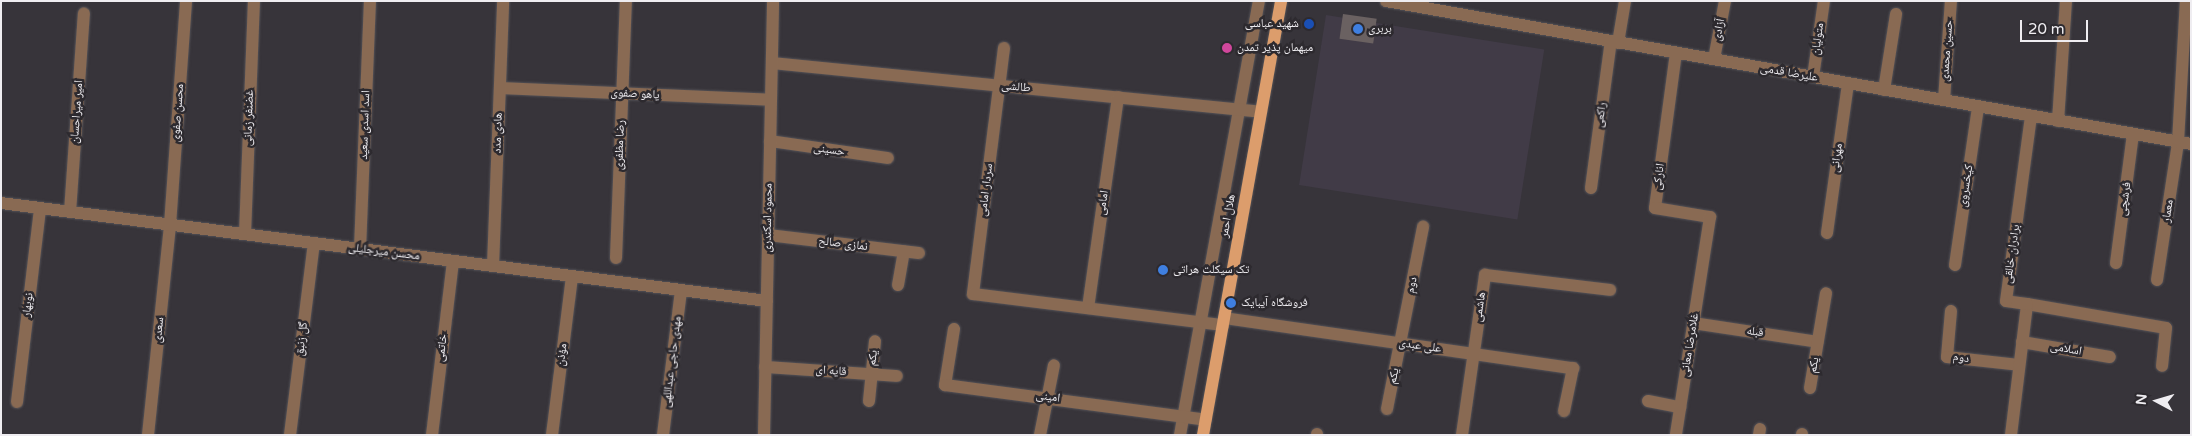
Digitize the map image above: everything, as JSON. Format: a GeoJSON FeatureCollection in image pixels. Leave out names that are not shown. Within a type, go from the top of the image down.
{"type":"FeatureCollection","features":[{"type":"Feature","properties":{"kind":"main road","name":"هلال احمر"},"geometry":{"type":"LineString","coordinates":[[1203,435],[1281,1]]}},
{"type":"Feature","properties":{"kind":"street","name":"محسن صفوی"},"geometry":{"type":"LineString","coordinates":[[170,225],[186,1]]}},
{"type":"Feature","properties":{"kind":"street","name":"غضنفر زمانی"},"geometry":{"type":"LineString","coordinates":[[244,234],[254,1]]}},
{"type":"Feature","properties":{"kind":"street","name":"اسد اسدی سعید"},"geometry":{"type":"LineString","coordinates":[[360,249],[370,1]]}},
{"type":"Feature","properties":{"kind":"street","name":"هادی مدد"},"geometry":{"type":"LineString","coordinates":[[493,266],[503,1]]}},
{"type":"Feature","properties":{"kind":"street","name":"رضا مظفری"},"geometry":{"type":"LineString","coordinates":[[616,258],[626,1]]}},
{"type":"Feature","properties":{"kind":"street","name":"محمود اسکندری"},"geometry":{"type":"LineString","coordinates":[[764,435],[773,1]]}},
{"type":"Feature","properties":{"kind":"street"},"geometry":{"type":"LineString","coordinates":[[1180,435],[1259,1]]}},
{"type":"Feature","properties":{"kind":"street","name":"علیرضا قدمی"},"geometry":{"type":"LineString","coordinates":[[1386,1],[2184,143]]}},
{"type":"Feature","properties":{"kind":"street","name":"راکعی"},"geometry":{"type":"LineString","coordinates":[[1591,188],[1614,42],[1625,1]]}},
{"type":"Feature","properties":{"kind":"street","name":"آزادی"},"geometry":{"type":"LineString","coordinates":[[1714,59],[1725,1]]}},
{"type":"Feature","properties":{"kind":"street","name":"متولیان"},"geometry":{"type":"LineString","coordinates":[[1813,77],[1824,1]]}},
{"type":"Feature","properties":{"kind":"street","name":"حسین محمدی"},"geometry":{"type":"LineString","coordinates":[[1944,100],[1951,1]]}},
{"type":"Feature","properties":{"kind":"street"},"geometry":{"type":"LineString","coordinates":[[2058,120],[2066,1]]}},
{"type":"Feature","properties":{"kind":"street","name":"معمار"},"geometry":{"type":"LineString","coordinates":[[2157,280],[2184,143],[2187,60],[2186,1]]}},
{"type":"Feature","properties":{"kind":"street","name":"امیر میراحسان"},"geometry":{"type":"LineString","coordinates":[[70,212],[84,13]]}},
{"type":"Feature","properties":{"kind":"street"},"geometry":{"type":"LineString","coordinates":[[1884,90],[1896,14]]}},
{"type":"Feature","properties":{"kind":"street","name":"سردار امامی"},"geometry":{"type":"LineString","coordinates":[[1004,48],[973,294],[1088,308]]}},
{"type":"Feature","properties":{"kind":"street","name":"انارکی"},"geometry":{"type":"LineString","coordinates":[[1676,53],[1655,208],[1710,217],[1703,256]]}},
{"type":"Feature","properties":{"kind":"street","name":"طالشی"},"geometry":{"type":"LineString","coordinates":[[772,63],[1261,112]]}},
{"type":"Feature","properties":{"kind":"street","name":"مهرانی"},"geometry":{"type":"LineString","coordinates":[[1827,233],[1848,83]]}},
{"type":"Feature","properties":{"kind":"street","name":"یاهو صفوی"},"geometry":{"type":"LineString","coordinates":[[500,88],[771,100]]}},
{"type":"Feature","properties":{"kind":"street","name":"امامی"},"geometry":{"type":"LineString","coordinates":[[1088,308],[1118,98]]}},
{"type":"Feature","properties":{"kind":"street","name":"کیخسروی"},"geometry":{"type":"LineString","coordinates":[[1954,265],[1978,107]]}},
{"type":"Feature","properties":{"kind":"street","name":"برادران خالقی"},"geometry":{"type":"LineString","coordinates":[[2027,304],[2006,300],[2031,116]]}},
{"type":"Feature","properties":{"kind":"street","name":"فرشچی"},"geometry":{"type":"LineString","coordinates":[[2116,263],[2133,134]]}},
{"type":"Feature","properties":{"kind":"street","name":"حسینی"},"geometry":{"type":"LineString","coordinates":[[770,141],[888,158]]}},
{"type":"Feature","properties":{"kind":"street","name":"محسن میرجلیلی"},"geometry":{"type":"LineString","coordinates":[[1,203],[767,301]]}},
{"type":"Feature","properties":{"kind":"street","name":"نوبهار"},"geometry":{"type":"LineString","coordinates":[[16,402],[40,208]]}},
{"type":"Feature","properties":{"kind":"street","name":"سعدی"},"geometry":{"type":"LineString","coordinates":[[148,435],[170,225]]}},
{"type":"Feature","properties":{"kind":"street","name":"دوم"},"geometry":{"type":"LineString","coordinates":[[1401,343],[1423,227]]}},
{"type":"Feature","properties":{"kind":"street","name":"نمازی صالح"},"geometry":{"type":"LineString","coordinates":[[768,234],[919,254]]}},
{"type":"Feature","properties":{"kind":"street","name":"گل زنبق"},"geometry":{"type":"LineString","coordinates":[[290,435],[314,243]]}},
{"type":"Feature","properties":{"kind":"street"},"geometry":{"type":"LineString","coordinates":[[898,285],[904,252]]}},
{"type":"Feature","properties":{"kind":"street","name":"غلامرضا معانی"},"geometry":{"type":"LineString","coordinates":[[1676,435],[1703,256]]}},
{"type":"Feature","properties":{"kind":"street","name":"خاتمی"},"geometry":{"type":"LineString","coordinates":[[432,435],[453,261]]}},
{"type":"Feature","properties":{"kind":"street","name":"هاشمی"},"geometry":{"type":"LineString","coordinates":[[1462,435],[1485,275],[1610,290]]}},
{"type":"Feature","properties":{"kind":"street","name":"مؤذن"},"geometry":{"type":"LineString","coordinates":[[552,435],[572,276]]}},
{"type":"Feature","properties":{"kind":"street","name":"مهدی حاجی عبداللهی"},"geometry":{"type":"LineString","coordinates":[[663,435],[681,290]]}},
{"type":"Feature","properties":{"kind":"street"},"geometry":{"type":"LineString","coordinates":[[1818,342],[1826,293]]}},
{"type":"Feature","properties":{"kind":"street"},"geometry":{"type":"LineString","coordinates":[[2011,435],[2027,304],[2166,328],[2162,366]]}},
{"type":"Feature","properties":{"kind":"street"},"geometry":{"type":"LineString","coordinates":[[1088,308],[1201,322],[1223,321]]}},
{"type":"Feature","properties":{"kind":"street","name":"دوم"},"geometry":{"type":"LineString","coordinates":[[1951,311],[1947,357],[2019,365]]}},
{"type":"Feature","properties":{"kind":"street","name":"علی عبدی"},"geometry":{"type":"LineString","coordinates":[[1223,321],[1401,343],[1573,368],[1564,411]]}},
{"type":"Feature","properties":{"kind":"street","name":"قبله"},"geometry":{"type":"LineString","coordinates":[[1693,323],[1818,342]]}},
{"type":"Feature","properties":{"kind":"street","name":"امینی"},"geometry":{"type":"LineString","coordinates":[[954,329],[945,385],[1047,397],[1206,420]]}},
{"type":"Feature","properties":{"kind":"street","name":"یکم"},"geometry":{"type":"LineString","coordinates":[[871,374],[875,341]]}},
{"type":"Feature","properties":{"kind":"street","name":"یکم"},"geometry":{"type":"LineString","coordinates":[[1810,388],[1818,342]]}},
{"type":"Feature","properties":{"kind":"street","name":"اسلامی"},"geometry":{"type":"LineString","coordinates":[[2022,342],[2110,357]]}},
{"type":"Feature","properties":{"kind":"street","name":"یکم"},"geometry":{"type":"LineString","coordinates":[[1387,409],[1401,343]]}},
{"type":"Feature","properties":{"kind":"street"},"geometry":{"type":"LineString","coordinates":[[1040,435],[1054,365]]}},
{"type":"Feature","properties":{"kind":"street","name":"قایه ای"},"geometry":{"type":"LineString","coordinates":[[765,367],[897,376]]}},
{"type":"Feature","properties":{"kind":"street"},"geometry":{"type":"LineString","coordinates":[[869,401],[871,374]]}},
{"type":"Feature","properties":{"kind":"street"},"geometry":{"type":"LineString","coordinates":[[1648,401],[1680,407]]}},
{"type":"Feature","properties":{"kind":"shaded area"},"geometry":{"type":"Polygon","coordinates":[[[1326,15],[1544,50],[1517,219],[1299,185],[1326,15]]]}},
{"type":"Feature","properties":{"kind":"building","name":"بربری"},"geometry":{"type":"Polygon","coordinates":[[[1343,14],[1377,19],[1373,43],[1340,39],[1343,14]]]}},
{"type":"Feature","properties":{"kind":"place","name":"شهید عباسی"},"geometry":{"type":"Point","coordinates":[1309,24]}},
{"type":"Feature","properties":{"kind":"place","name":"بربری"},"geometry":{"type":"Point","coordinates":[1358,29]}},
{"type":"Feature","properties":{"kind":"place","name":"میهمان پذیر تمدن"},"geometry":{"type":"Point","coordinates":[1227,48]}},
{"type":"Feature","properties":{"kind":"place","name":"تک سیکلت هراتی"},"geometry":{"type":"Point","coordinates":[1163,270]}},
{"type":"Feature","properties":{"kind":"place","name":"فروشگاه آیبایک"},"geometry":{"type":"Point","coordinates":[1231,303]}}]}
